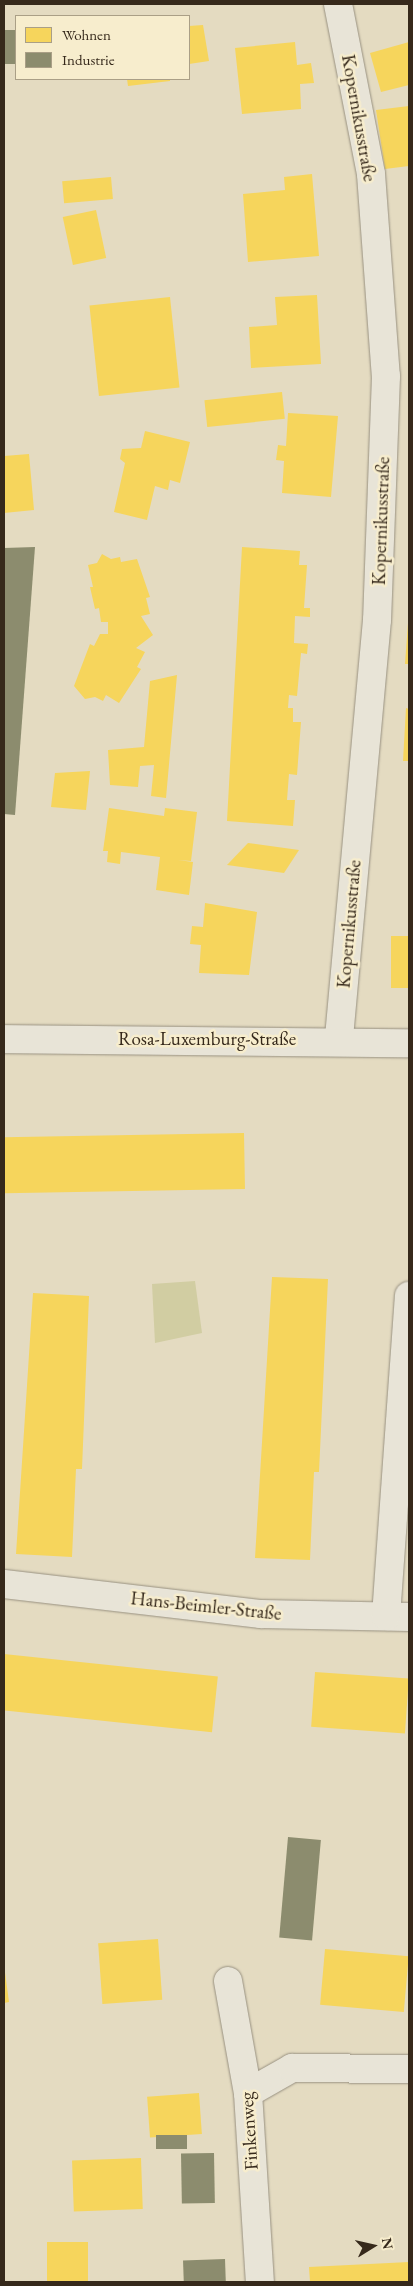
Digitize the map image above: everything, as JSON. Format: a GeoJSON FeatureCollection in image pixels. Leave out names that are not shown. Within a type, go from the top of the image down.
{"type":"FeatureCollection","features":[{"type":"Feature","properties":{"kind":"street","name":"Kopernikusstraße"},"geometry":{"type":"LineString","coordinates":[[338,4],[371,174],[386,376],[376,620],[339,1040]]}},
{"type":"Feature","properties":{"kind":"street","name":"Rosa-Luxemburg-Straße"},"geometry":{"type":"LineString","coordinates":[[4,1039],[339,1040],[409,1043]]}},
{"type":"Feature","properties":{"kind":"street"},"geometry":{"type":"LineString","coordinates":[[398,1616],[409,1296]]}},
{"type":"Feature","properties":{"kind":"street","name":"Hans-Beimler-Straße"},"geometry":{"type":"LineString","coordinates":[[4,1584],[261,1614],[398,1616]]}},
{"type":"Feature","properties":{"kind":"street","name":"Finkenweg"},"geometry":{"type":"LineString","coordinates":[[228,1981],[248,2093],[260,2282]]}},
{"type":"Feature","properties":{"kind":"street"},"geometry":{"type":"LineString","coordinates":[[248,2093],[292,2068],[409,2069]]}},
{"type":"Feature","properties":{"kind":"shaded area"},"geometry":{"type":"Polygon","coordinates":[[[195,1281],[202,1333],[155,1343],[152,1284],[195,1281]]]}},
{"type":"Feature","properties":{"kind":"building: Wohnen"},"geometry":{"type":"Polygon","coordinates":[[[203,25],[209,61],[190,64],[190,26],[203,25]]]}},
{"type":"Feature","properties":{"kind":"building: Wohnen"},"geometry":{"type":"Polygon","coordinates":[[[295,42],[297,65],[311,63],[314,83],[300,84],[301,109],[242,114],[235,48],[295,42]]]}},
{"type":"Feature","properties":{"kind":"building: Wohnen"},"geometry":{"type":"Polygon","coordinates":[[[409,42],[409,85],[381,92],[370,53],[409,42]]]}},
{"type":"Feature","properties":{"kind":"building: Wohnen"},"geometry":{"type":"Polygon","coordinates":[[[127,80],[170,80],[170,81],[128,86],[127,80]]]}},
{"type":"Feature","properties":{"kind":"building: Wohnen"},"geometry":{"type":"Polygon","coordinates":[[[409,106],[409,166],[385,169],[376,110],[409,106]]]}},
{"type":"Feature","properties":{"kind":"building: Wohnen"},"geometry":{"type":"Polygon","coordinates":[[[312,174],[319,256],[248,262],[243,194],[285,190],[284,177],[312,174]]]}},
{"type":"Feature","properties":{"kind":"building: Wohnen"},"geometry":{"type":"Polygon","coordinates":[[[111,177],[113,199],[64,203],[62,181],[111,177]]]}},
{"type":"Feature","properties":{"kind":"building: Wohnen"},"geometry":{"type":"Polygon","coordinates":[[[96,210],[106,258],[73,265],[63,217],[96,210]]]}},
{"type":"Feature","properties":{"kind":"building: Wohnen"},"geometry":{"type":"Polygon","coordinates":[[[317,295],[321,364],[251,368],[249,327],[277,325],[275,297],[317,295]]]}},
{"type":"Feature","properties":{"kind":"building: Wohnen"},"geometry":{"type":"Polygon","coordinates":[[[170,297],[180,388],[99,396],[89,305],[170,297]]]}},
{"type":"Feature","properties":{"kind":"building: Wohnen"},"geometry":{"type":"Polygon","coordinates":[[[282,392],[285,419],[207,427],[204,400],[282,392]]]}},
{"type":"Feature","properties":{"kind":"building: Wohnen"},"geometry":{"type":"Polygon","coordinates":[[[288,413],[338,416],[331,497],[282,493],[284,461],[276,460],[278,445],[286,446],[288,413]]]}},
{"type":"Feature","properties":{"kind":"building: Wohnen"},"geometry":{"type":"Polygon","coordinates":[[[145,431],[190,442],[180,483],[170,480],[168,490],[155,486],[147,520],[114,512],[125,463],[120,459],[122,449],[141,448],[145,431]]]}},
{"type":"Feature","properties":{"kind":"building: Wohnen"},"geometry":{"type":"Polygon","coordinates":[[[29,454],[34,510],[4,513],[4,456],[29,454]]]}},
{"type":"Feature","properties":{"kind":"building: Wohnen"},"geometry":{"type":"Polygon","coordinates":[[[242,547],[300,551],[299,565],[307,565],[304,608],[310,608],[310,617],[295,616],[294,643],[308,644],[307,654],[301,653],[297,696],[289,695],[288,708],[293,708],[293,722],[301,722],[297,775],[289,774],[287,800],[295,800],[293,826],[227,821],[242,547]]]}},
{"type":"Feature","properties":{"kind":"building: Wohnen"},"geometry":{"type":"Polygon","coordinates":[[[102,554],[111,559],[120,557],[121,562],[137,559],[150,597],[146,598],[150,614],[141,616],[153,635],[136,648],[145,652],[137,667],[141,669],[119,703],[106,695],[103,701],[95,697],[85,699],[74,686],[90,644],[94,646],[100,634],[108,634],[108,622],[101,622],[99,608],[95,609],[88,565],[97,563],[102,554]]]}},
{"type":"Feature","properties":{"kind":"building: Wohnen"},"geometry":{"type":"Polygon","coordinates":[[[408,623],[409,664],[405,664],[408,623]]]}},
{"type":"Feature","properties":{"kind":"building: Wohnen"},"geometry":{"type":"Polygon","coordinates":[[[177,675],[166,798],[151,796],[154,765],[140,766],[138,787],[110,785],[108,750],[144,747],[150,681],[177,675]]]}},
{"type":"Feature","properties":{"kind":"building: Wohnen"},"geometry":{"type":"Polygon","coordinates":[[[406,708],[409,709],[409,761],[403,761],[406,708]]]}},
{"type":"Feature","properties":{"kind":"building: Wohnen"},"geometry":{"type":"Polygon","coordinates":[[[90,771],[86,810],[51,807],[55,773],[90,771]]]}},
{"type":"Feature","properties":{"kind":"building: Wohnen"},"geometry":{"type":"Polygon","coordinates":[[[109,808],[164,816],[165,808],[197,812],[191,861],[178,860],[193,862],[189,895],[156,890],[160,857],[121,852],[120,864],[107,862],[108,851],[103,851],[109,808]]]}},
{"type":"Feature","properties":{"kind":"building: Wohnen"},"geometry":{"type":"Polygon","coordinates":[[[248,843],[299,850],[284,873],[227,865],[248,843]]]}},
{"type":"Feature","properties":{"kind":"building: Wohnen"},"geometry":{"type":"Polygon","coordinates":[[[205,903],[257,912],[249,975],[199,973],[201,945],[190,944],[192,926],[203,927],[205,903]]]}},
{"type":"Feature","properties":{"kind":"building: Wohnen"},"geometry":{"type":"Polygon","coordinates":[[[391,936],[409,936],[409,988],[391,988],[391,936]]]}},
{"type":"Feature","properties":{"kind":"building: Wohnen"},"geometry":{"type":"Polygon","coordinates":[[[244,1133],[245,1189],[5,1193],[4,1137],[244,1133]]]}},
{"type":"Feature","properties":{"kind":"building: Wohnen"},"geometry":{"type":"Polygon","coordinates":[[[272,1277],[328,1279],[319,1472],[314,1472],[310,1560],[255,1558],[272,1277]]]}},
{"type":"Feature","properties":{"kind":"building: Wohnen"},"geometry":{"type":"Polygon","coordinates":[[[33,1293],[89,1296],[82,1469],[76,1469],[72,1557],[16,1554],[33,1293]]]}},
{"type":"Feature","properties":{"kind":"building: Wohnen"},"geometry":{"type":"Polygon","coordinates":[[[4,1654],[218,1676],[212,1732],[4,1710],[4,1654]]]}},
{"type":"Feature","properties":{"kind":"building: Wohnen"},"geometry":{"type":"Polygon","coordinates":[[[315,1672],[409,1679],[405,1733],[311,1727],[315,1672]]]}},
{"type":"Feature","properties":{"kind":"building: Wohnen"},"geometry":{"type":"Polygon","coordinates":[[[158,1939],[162,2000],[102,2004],[98,1943],[158,1939]]]}},
{"type":"Feature","properties":{"kind":"building: Wohnen"},"geometry":{"type":"Polygon","coordinates":[[[325,1949],[409,1956],[404,2012],[320,2005],[325,1949]]]}},
{"type":"Feature","properties":{"kind":"building: Wohnen"},"geometry":{"type":"Polygon","coordinates":[[[4,1965],[9,2002],[4,2003],[4,1965]]]}},
{"type":"Feature","properties":{"kind":"building: Wohnen"},"geometry":{"type":"Polygon","coordinates":[[[199,2093],[202,2134],[150,2138],[147,2097],[199,2093]]]}},
{"type":"Feature","properties":{"kind":"building: Wohnen"},"geometry":{"type":"Polygon","coordinates":[[[141,2158],[143,2209],[74,2211],[72,2160],[141,2158]]]}},
{"type":"Feature","properties":{"kind":"building: Wohnen"},"geometry":{"type":"Polygon","coordinates":[[[47,2242],[88,2242],[88,2282],[47,2282],[47,2242]]]}},
{"type":"Feature","properties":{"kind":"building: Wohnen"},"geometry":{"type":"Polygon","coordinates":[[[409,2262],[409,2282],[310,2282],[309,2267],[409,2262]]]}},
{"type":"Feature","properties":{"kind":"building: Industrie"},"geometry":{"type":"Polygon","coordinates":[[[4,30],[15,30],[15,64],[4,64],[4,30]]]}},
{"type":"Feature","properties":{"kind":"building: Industrie"},"geometry":{"type":"Polygon","coordinates":[[[35,547],[15,815],[4,814],[4,548],[35,547]]]}},
{"type":"Feature","properties":{"kind":"building: Industrie"},"geometry":{"type":"Polygon","coordinates":[[[288,1837],[321,1840],[312,1940],[279,1938],[288,1837]]]}},
{"type":"Feature","properties":{"kind":"building: Industrie"},"geometry":{"type":"Polygon","coordinates":[[[156,2135],[187,2135],[187,2149],[156,2149],[156,2135]]]}},
{"type":"Feature","properties":{"kind":"building: Industrie"},"geometry":{"type":"Polygon","coordinates":[[[214,2153],[215,2203],[182,2204],[181,2154],[214,2153]]]}},
{"type":"Feature","properties":{"kind":"building: Industrie"},"geometry":{"type":"Polygon","coordinates":[[[225,2259],[226,2282],[184,2282],[183,2260],[225,2259]]]}}]}
